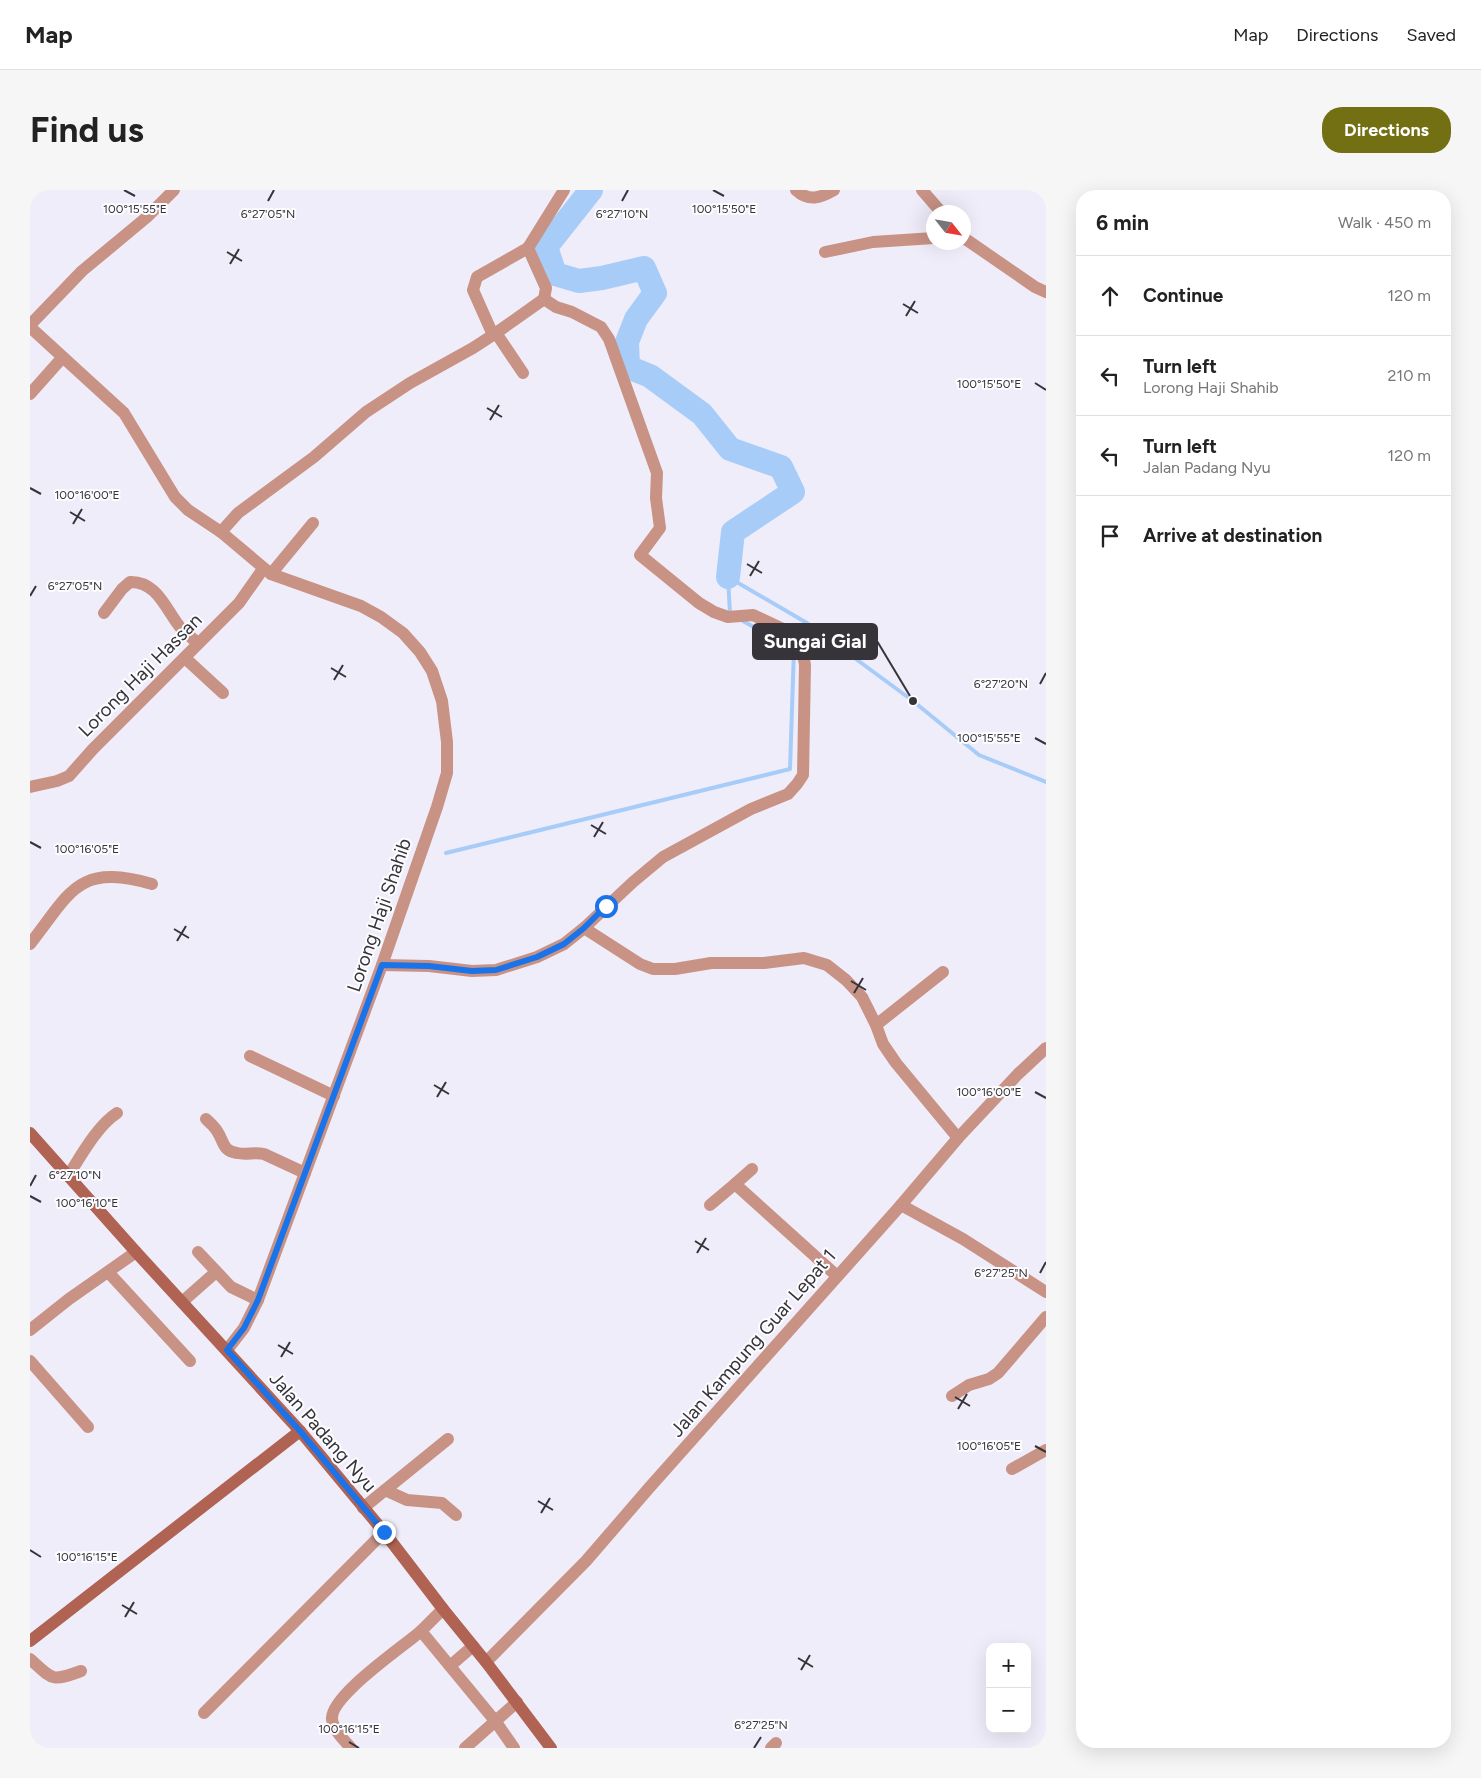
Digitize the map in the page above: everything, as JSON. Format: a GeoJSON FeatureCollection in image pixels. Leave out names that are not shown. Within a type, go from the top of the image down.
{"type":"FeatureCollection","features":[{"type":"Feature","properties":{"kind":"street"},"geometry":{"type":"LineString","coordinates":[[174,190],[148,217],[82,271],[30,326],[62,358],[87,378],[124,413],[174,497],[267,571]]}},
{"type":"Feature","properties":{"kind":"street"},"geometry":{"type":"LineString","coordinates":[[523,373],[495,334],[473,290],[477,277],[528,248],[564,190]]}},
{"type":"Feature","properties":{"kind":"street"},"geometry":{"type":"LineString","coordinates":[[796,190],[804,196],[813,199],[824,196],[834,190]]}},
{"type":"Feature","properties":{"kind":"street"},"geometry":{"type":"LineString","coordinates":[[922,190],[935,205]]}},
{"type":"Feature","properties":{"kind":"street"},"geometry":{"type":"LineString","coordinates":[[825,252],[873,242],[926,239]]}},
{"type":"Feature","properties":{"kind":"street"},"geometry":{"type":"LineString","coordinates":[[971,243],[1046,292]]}},
{"type":"Feature","properties":{"kind":"street"},"geometry":{"type":"LineString","coordinates":[[220,532],[238,513],[314,457],[366,412],[410,383],[495,334],[544,298],[546,288],[528,248]]}},
{"type":"Feature","properties":{"kind":"street"},"geometry":{"type":"LineString","coordinates":[[382,965],[429,966],[472,971],[496,970],[537,957],[564,944],[663,857],[751,809],[788,794],[798,784],[803,775],[805,666],[802,649],[785,630],[753,615],[728,617],[699,603],[640,555],[660,528],[656,498],[657,473],[616,356],[609,339],[601,327],[572,312],[556,307],[544,298]]}},
{"type":"Feature","properties":{"kind":"street"},"geometry":{"type":"LineString","coordinates":[[30,394],[62,358]]}},
{"type":"Feature","properties":{"kind":"street","name":"Lorong Haji Hassan"},"geometry":{"type":"LineString","coordinates":[[30,787],[57,781],[69,776],[93,749],[239,603],[313,523]]}},
{"type":"Feature","properties":{"kind":"street","name":"Lorong Haji Shahib"},"geometry":{"type":"LineString","coordinates":[[227,1350],[244,1328],[258,1300],[382,965],[437,808],[447,773],[447,742],[442,701],[432,671],[420,652],[403,633],[382,617],[361,606],[267,571]]}},
{"type":"Feature","properties":{"kind":"street"},"geometry":{"type":"LineString","coordinates":[[104,613],[122,588],[130,582],[143,583],[155,592],[165,604],[180,628],[198,643]]}},
{"type":"Feature","properties":{"kind":"street"},"geometry":{"type":"LineString","coordinates":[[185,658],[223,693]]}},
{"type":"Feature","properties":{"kind":"street"},"geometry":{"type":"LineString","coordinates":[[30,944],[51,914],[66,897],[84,882],[95,878],[114,876],[152,884]]}},
{"type":"Feature","properties":{"kind":"street"},"geometry":{"type":"LineString","coordinates":[[584,928],[640,964],[653,969],[675,969],[711,963],[764,963],[804,958],[827,965],[846,980],[862,997],[884,1044],[896,1063],[958,1138]]}},
{"type":"Feature","properties":{"kind":"street"},"geometry":{"type":"LineString","coordinates":[[876,1025],[944,972]]}},
{"type":"Feature","properties":{"kind":"street","name":"Jalan Kampung Guar Lepat 1"},"geometry":{"type":"LineString","coordinates":[[486,1662],[586,1561],[958,1138],[1046,1048]]}},
{"type":"Feature","properties":{"kind":"street"},"geometry":{"type":"LineString","coordinates":[[250,1056],[334,1096]]}},
{"type":"Feature","properties":{"kind":"street"},"geometry":{"type":"LineString","coordinates":[[68,1176],[100,1128],[108,1118],[117,1113]]}},
{"type":"Feature","properties":{"kind":"street"},"geometry":{"type":"LineString","coordinates":[[206,1120],[216,1128],[223,1145],[231,1152],[236,1154],[264,1154],[305,1173]]}},
{"type":"Feature","properties":{"kind":"street","name":"Jalan Padang Nyu"},"geometry":{"type":"LineString","coordinates":[[30,1133],[300,1431],[384,1532],[551,1748]]}},
{"type":"Feature","properties":{"kind":"street"},"geometry":{"type":"LineString","coordinates":[[710,1205],[752,1168]]}},
{"type":"Feature","properties":{"kind":"street"},"geometry":{"type":"LineString","coordinates":[[735,1184],[836,1276]]}},
{"type":"Feature","properties":{"kind":"street"},"geometry":{"type":"LineString","coordinates":[[901,1205],[963,1239],[1046,1292]]}},
{"type":"Feature","properties":{"kind":"street"},"geometry":{"type":"LineString","coordinates":[[30,1330],[69,1299],[136,1252]]}},
{"type":"Feature","properties":{"kind":"street"},"geometry":{"type":"LineString","coordinates":[[198,1252],[232,1287],[258,1300]]}},
{"type":"Feature","properties":{"kind":"street"},"geometry":{"type":"LineString","coordinates":[[108,1272],[190,1361]]}},
{"type":"Feature","properties":{"kind":"street"},"geometry":{"type":"LineString","coordinates":[[182,1302],[216,1272]]}},
{"type":"Feature","properties":{"kind":"street"},"geometry":{"type":"LineString","coordinates":[[952,1396],[969,1385],[989,1379],[998,1373],[1046,1317]]}},
{"type":"Feature","properties":{"kind":"street"},"geometry":{"type":"LineString","coordinates":[[30,1361],[88,1427]]}},
{"type":"Feature","properties":{"kind":"street"},"geometry":{"type":"LineString","coordinates":[[30,1641],[300,1431]]}},
{"type":"Feature","properties":{"kind":"street"},"geometry":{"type":"LineString","coordinates":[[363,1508],[448,1439]]}},
{"type":"Feature","properties":{"kind":"street"},"geometry":{"type":"LineString","coordinates":[[1012,1469],[1046,1450]]}},
{"type":"Feature","properties":{"kind":"street"},"geometry":{"type":"LineString","coordinates":[[385,1490],[407,1500],[442,1503],[456,1515]]}},
{"type":"Feature","properties":{"kind":"street"},"geometry":{"type":"LineString","coordinates":[[204,1713],[384,1532]]}},
{"type":"Feature","properties":{"kind":"street"},"geometry":{"type":"LineString","coordinates":[[350,1748],[334,1727],[332,1714],[336,1707],[348,1690],[421,1631],[443,1609]]}},
{"type":"Feature","properties":{"kind":"street"},"geometry":{"type":"LineString","coordinates":[[421,1631],[496,1722],[514,1748]]}},
{"type":"Feature","properties":{"kind":"street"},"geometry":{"type":"LineString","coordinates":[[450,1666],[473,1646]]}},
{"type":"Feature","properties":{"kind":"street"},"geometry":{"type":"LineString","coordinates":[[30,1659],[49,1676],[60,1679],[81,1671]]}},
{"type":"Feature","properties":{"kind":"street"},"geometry":{"type":"LineString","coordinates":[[465,1748],[516,1702]]}},
{"type":"Feature","properties":{"kind":"waterway"},"geometry":{"type":"LineString","coordinates":[[591,190],[546,247],[555,274],[579,281],[602,278],[644,268],[655,293],[636,319],[627,342],[628,367],[650,376],[702,414],[730,449],[781,467],[793,492],[733,532],[728,577]]}},
{"type":"Feature","properties":{"kind":"waterway"},"geometry":{"type":"LineString","coordinates":[[728,577],[730,614]]}},
{"type":"Feature","properties":{"kind":"waterway"},"geometry":{"type":"LineString","coordinates":[[728,577],[807,623],[913,701],[979,755],[1046,782]]}},
{"type":"Feature","properties":{"kind":"waterway"},"geometry":{"type":"LineString","coordinates":[[446,853],[790,769],[794,649],[741,620]]}},
{"type":"Feature","properties":{"kind":"place","name":"Sungai Gial"},"geometry":{"type":"Point","coordinates":[913,701]}},
{"type":"Feature","properties":{"kind":"route"},"geometry":{"type":"LineString","coordinates":[[384,1532],[300,1431],[227,1350],[244,1328],[258,1300],[382,965],[429,966],[472,971],[496,970],[537,957],[564,944],[584,928],[606,906]]}}]}
